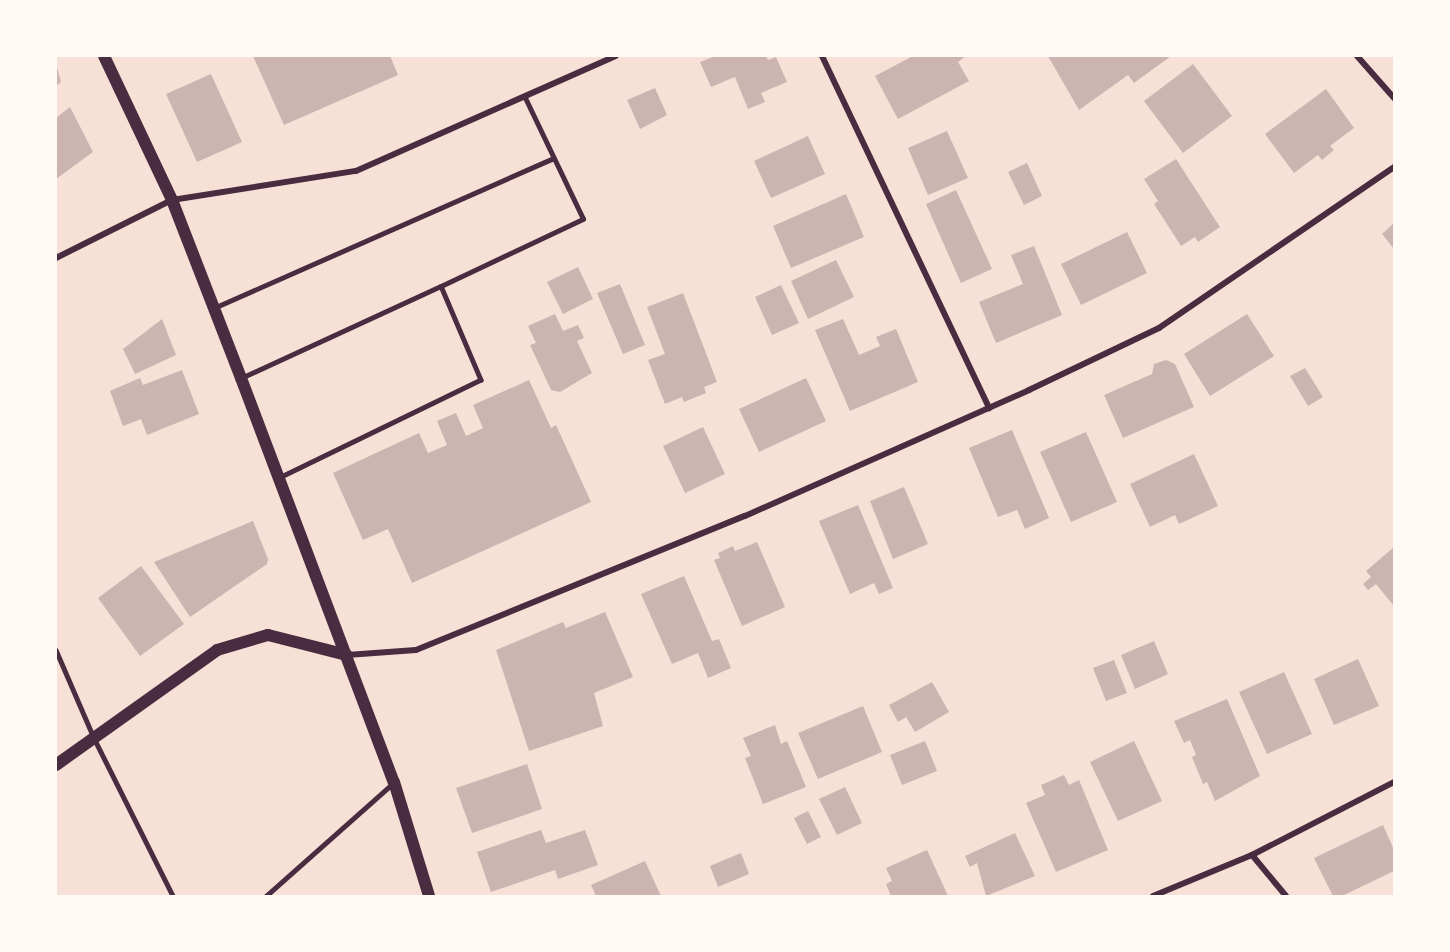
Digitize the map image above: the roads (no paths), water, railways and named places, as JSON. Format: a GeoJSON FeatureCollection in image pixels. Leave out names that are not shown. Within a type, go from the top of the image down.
{"type":"FeatureCollection","features":[{"type":"Feature","properties":{"kind":"main road"},"geometry":{"type":"LineString","coordinates":[[104,56],[172,200],[214,308],[394,783],[429,897]]}},
{"type":"Feature","properties":{"kind":"main road"},"geometry":{"type":"LineString","coordinates":[[56,765],[217,650],[268,635],[347,655]]}},
{"type":"Feature","properties":{"kind":"street"},"geometry":{"type":"LineString","coordinates":[[56,258],[172,200],[356,171],[616,56]]}},
{"type":"Feature","properties":{"kind":"street"},"geometry":{"type":"LineString","coordinates":[[822,56],[989,408]]}},
{"type":"Feature","properties":{"kind":"street"},"geometry":{"type":"LineString","coordinates":[[1357,56],[1395,98]]}},
{"type":"Feature","properties":{"kind":"street"},"geometry":{"type":"LineString","coordinates":[[347,655],[416,650],[745,516],[989,408],[1159,328],[1395,167]]}},
{"type":"Feature","properties":{"kind":"street"},"geometry":{"type":"LineString","coordinates":[[1153,897],[1252,855],[1395,782]]}},
{"type":"Feature","properties":{"kind":"street"},"geometry":{"type":"LineString","coordinates":[[1252,855],[1286,897]]}},
{"type":"Feature","properties":{"kind":"lane"},"geometry":{"type":"LineString","coordinates":[[241,378],[583,219],[524,96]]}},
{"type":"Feature","properties":{"kind":"lane"},"geometry":{"type":"LineString","coordinates":[[214,308],[554,158]]}},
{"type":"Feature","properties":{"kind":"lane"},"geometry":{"type":"LineString","coordinates":[[279,478],[481,380],[441,286]]}},
{"type":"Feature","properties":{"kind":"lane"},"geometry":{"type":"LineString","coordinates":[[56,650],[94,738],[173,897]]}},
{"type":"Feature","properties":{"kind":"lane"},"geometry":{"type":"LineString","coordinates":[[266,897],[394,783]]}}]}
